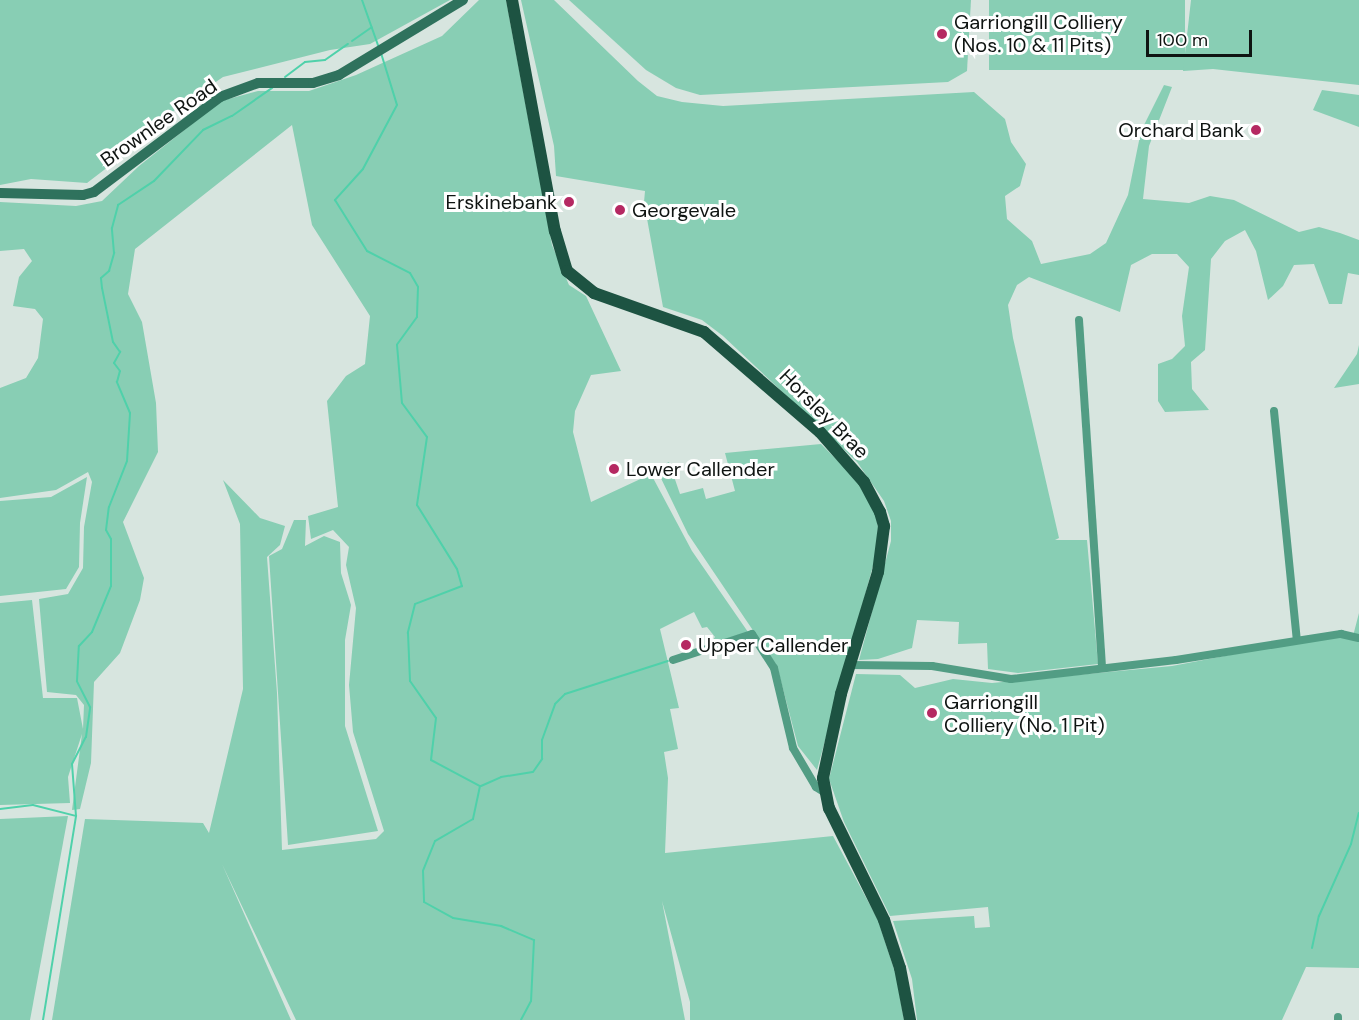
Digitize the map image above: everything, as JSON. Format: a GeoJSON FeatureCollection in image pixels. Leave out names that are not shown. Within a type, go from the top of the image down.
{"type":"FeatureCollection","features":[{"type":"Feature","properties":{"kind":"main road","name":"Brownlee Road"},"geometry":{"type":"LineString","coordinates":[[0,193],[83,195],[94,192],[220,97],[258,83],[313,83],[375,57],[463,0]]}},
{"type":"Feature","properties":{"kind":"main road","name":"Horsley Brae"},"geometry":{"type":"LineString","coordinates":[[512,0],[558,242],[567,271],[594,293],[704,332],[820,432],[874,497],[884,526],[883,549],[824,761],[824,792],[840,833],[884,920],[900,968],[910,1020]]}},
{"type":"Feature","properties":{"kind":"street"},"geometry":{"type":"LineString","coordinates":[[1079,320],[1102,667]]}},
{"type":"Feature","properties":{"kind":"street"},"geometry":{"type":"LineString","coordinates":[[1274,411],[1297,640]]}},
{"type":"Feature","properties":{"kind":"street"},"geometry":{"type":"LineString","coordinates":[[673,660],[752,634],[774,668],[793,748],[816,787],[824,792]]}},
{"type":"Feature","properties":{"kind":"street"},"geometry":{"type":"LineString","coordinates":[[851,665],[932,666],[1011,679],[1176,660],[1341,634],[1359,638]]}},
{"type":"Feature","properties":{"kind":"green space"},"geometry":{"type":"Polygon","coordinates":[[[0,0],[450,0],[370,44],[330,50],[223,77],[165,117],[147,137],[87,183],[31,179],[0,185],[0,0]]]}},
{"type":"Feature","properties":{"kind":"green space"},"geometry":{"type":"Polygon","coordinates":[[[479,0],[506,0],[552,245],[569,285],[586,296],[621,371],[591,375],[575,411],[573,432],[591,502],[649,475],[652,476],[692,551],[748,632],[710,644],[715,637],[707,627],[702,628],[694,612],[660,629],[679,708],[670,709],[678,749],[664,752],[668,778],[665,853],[833,836],[878,920],[896,975],[904,1020],[690,1020],[690,1002],[662,901],[685,1020],[296,1020],[222,864],[291,1020],[52,1020],[85,819],[203,823],[209,833],[243,689],[240,524],[223,480],[260,518],[285,526],[280,545],[267,557],[277,693],[282,850],[376,839],[384,831],[353,732],[349,685],[356,608],[346,565],[349,547],[333,530],[311,539],[308,516],[338,507],[327,401],[346,376],[365,364],[370,316],[312,225],[292,125],[135,249],[128,294],[142,322],[156,403],[158,452],[123,522],[144,578],[140,600],[120,653],[94,682],[91,763],[80,809],[72,810],[82,734],[68,777],[70,803],[0,805],[0,603],[32,600],[43,698],[77,698],[83,729],[84,705],[76,695],[47,692],[39,599],[68,594],[83,568],[84,527],[92,482],[88,472],[56,490],[0,498],[0,388],[26,378],[38,358],[43,319],[35,309],[13,306],[19,277],[32,261],[24,249],[0,251],[0,202],[76,206],[102,201],[139,166],[221,101],[258,91],[309,91],[356,75],[442,36],[479,0]]]}},
{"type":"Feature","properties":{"kind":"green space"},"geometry":{"type":"Polygon","coordinates":[[[521,0],[554,0],[638,81],[657,96],[682,102],[723,106],[974,92],[1005,119],[1011,142],[1026,164],[1020,186],[1005,196],[1007,219],[1032,241],[1041,264],[1090,254],[1106,243],[1128,195],[1141,131],[1164,85],[1172,87],[1149,146],[1143,199],[1189,203],[1210,196],[1234,200],[1299,232],[1319,227],[1340,233],[1359,240],[1359,275],[1348,273],[1342,304],[1329,304],[1314,264],[1294,265],[1283,286],[1268,300],[1256,251],[1245,230],[1225,241],[1211,259],[1205,350],[1191,362],[1192,389],[1209,410],[1165,412],[1158,401],[1158,364],[1172,359],[1185,346],[1182,316],[1189,267],[1177,254],[1152,254],[1131,265],[1120,312],[1029,277],[1017,285],[1008,305],[1013,338],[1059,538],[1055,540],[1087,540],[1098,664],[1018,673],[988,669],[987,643],[958,644],[959,622],[917,620],[912,648],[878,659],[859,660],[891,541],[891,521],[884,501],[857,462],[723,336],[702,320],[663,307],[644,202],[645,191],[556,176],[554,146],[521,0]]]}},
{"type":"Feature","properties":{"kind":"green space"},"geometry":{"type":"Polygon","coordinates":[[[569,0],[971,0],[967,71],[948,82],[700,95],[676,88],[646,70],[569,0]]]}},
{"type":"Feature","properties":{"kind":"green space"},"geometry":{"type":"Polygon","coordinates":[[[989,0],[1185,0],[1185,70],[989,70],[989,0]]]}},
{"type":"Feature","properties":{"kind":"green space"},"geometry":{"type":"Polygon","coordinates":[[[1191,0],[1359,0],[1359,85],[1213,69],[1183,71],[1191,0]]]}},
{"type":"Feature","properties":{"kind":"green space"},"geometry":{"type":"Polygon","coordinates":[[[1322,90],[1359,95],[1359,127],[1313,110],[1322,90]]]}},
{"type":"Feature","properties":{"kind":"green space"},"geometry":{"type":"Polygon","coordinates":[[[1359,345],[1359,384],[1334,388],[1357,354],[1359,345]]]}},
{"type":"Feature","properties":{"kind":"green space"},"geometry":{"type":"Polygon","coordinates":[[[821,444],[855,478],[875,512],[878,527],[876,555],[817,770],[798,746],[777,666],[688,534],[656,468],[669,462],[680,494],[703,488],[706,499],[735,491],[725,453],[821,444]]]}},
{"type":"Feature","properties":{"kind":"green space"},"geometry":{"type":"Polygon","coordinates":[[[87,477],[80,523],[79,567],[66,589],[0,596],[0,501],[51,497],[87,477]]]}},
{"type":"Feature","properties":{"kind":"green space"},"geometry":{"type":"Polygon","coordinates":[[[294,520],[306,520],[305,546],[324,536],[340,542],[341,573],[351,605],[345,640],[345,726],[378,831],[288,845],[269,556],[282,549],[294,520]]]}},
{"type":"Feature","properties":{"kind":"green space"},"geometry":{"type":"Polygon","coordinates":[[[1359,613],[1359,968],[1306,967],[1282,1020],[917,1020],[912,979],[893,921],[974,916],[975,928],[990,927],[988,907],[890,916],[844,822],[829,779],[856,674],[900,675],[915,688],[953,679],[992,683],[1172,666],[1341,634],[1353,636],[1359,613]]]}},
{"type":"Feature","properties":{"kind":"green space"},"geometry":{"type":"Polygon","coordinates":[[[68,816],[30,1020],[0,1020],[0,819],[68,816]]]}},
{"type":"Feature","properties":{"kind":"waterway"},"geometry":{"type":"LineString","coordinates":[[362,0],[379,48]]}},
{"type":"Feature","properties":{"kind":"waterway"},"geometry":{"type":"LineString","coordinates":[[352,41],[372,27]]}},
{"type":"Feature","properties":{"kind":"waterway"},"geometry":{"type":"LineString","coordinates":[[285,77],[305,62],[325,60],[348,44]]}},
{"type":"Feature","properties":{"kind":"waterway"},"geometry":{"type":"LineString","coordinates":[[381,53],[397,105],[363,169],[335,200],[367,251],[410,273],[418,287],[417,317],[397,345],[402,403],[427,437],[417,505],[457,569],[462,586],[415,604],[408,633],[410,681],[436,718],[431,760],[480,786],[473,819],[435,841],[423,871],[424,902],[453,918],[501,926],[534,940],[531,1001],[521,1020]]}},
{"type":"Feature","properties":{"kind":"waterway"},"geometry":{"type":"LineString","coordinates":[[43,1020],[76,816],[72,764],[86,737],[90,707],[77,681],[79,646],[92,632],[111,586],[111,539],[106,530],[109,507],[127,461],[130,413],[117,382],[120,371],[114,363],[120,352],[113,342],[101,278],[109,271],[114,253],[112,228],[118,205],[154,181],[203,130],[232,116],[272,88]]}},
{"type":"Feature","properties":{"kind":"waterway"},"geometry":{"type":"LineString","coordinates":[[481,786],[501,777],[533,772],[542,759],[542,740],[555,704],[565,694],[668,661]]}},
{"type":"Feature","properties":{"kind":"waterway"},"geometry":{"type":"LineString","coordinates":[[0,809],[33,805],[76,816]]}},
{"type":"Feature","properties":{"kind":"waterway"},"geometry":{"type":"LineString","coordinates":[[1312,948],[1319,916],[1351,844],[1359,813]]}},
{"type":"Feature","properties":{"kind":"place","name":"Garriongill Colliery (Nos. 10 & 11 Pits)"},"geometry":{"type":"Point","coordinates":[942,34]}},
{"type":"Feature","properties":{"kind":"place","name":"Orchard Bank"},"geometry":{"type":"Point","coordinates":[1256,130]}},
{"type":"Feature","properties":{"kind":"place","name":"Erskinebank"},"geometry":{"type":"Point","coordinates":[569,202]}},
{"type":"Feature","properties":{"kind":"place","name":"Georgevale"},"geometry":{"type":"Point","coordinates":[620,210]}},
{"type":"Feature","properties":{"kind":"place","name":"Lower Callender"},"geometry":{"type":"Point","coordinates":[614,469]}},
{"type":"Feature","properties":{"kind":"place","name":"Upper Callender"},"geometry":{"type":"Point","coordinates":[686,645]}},
{"type":"Feature","properties":{"kind":"place","name":"Garriongill Colliery (No. 1 Pit)"},"geometry":{"type":"Point","coordinates":[932,713]}}]}
